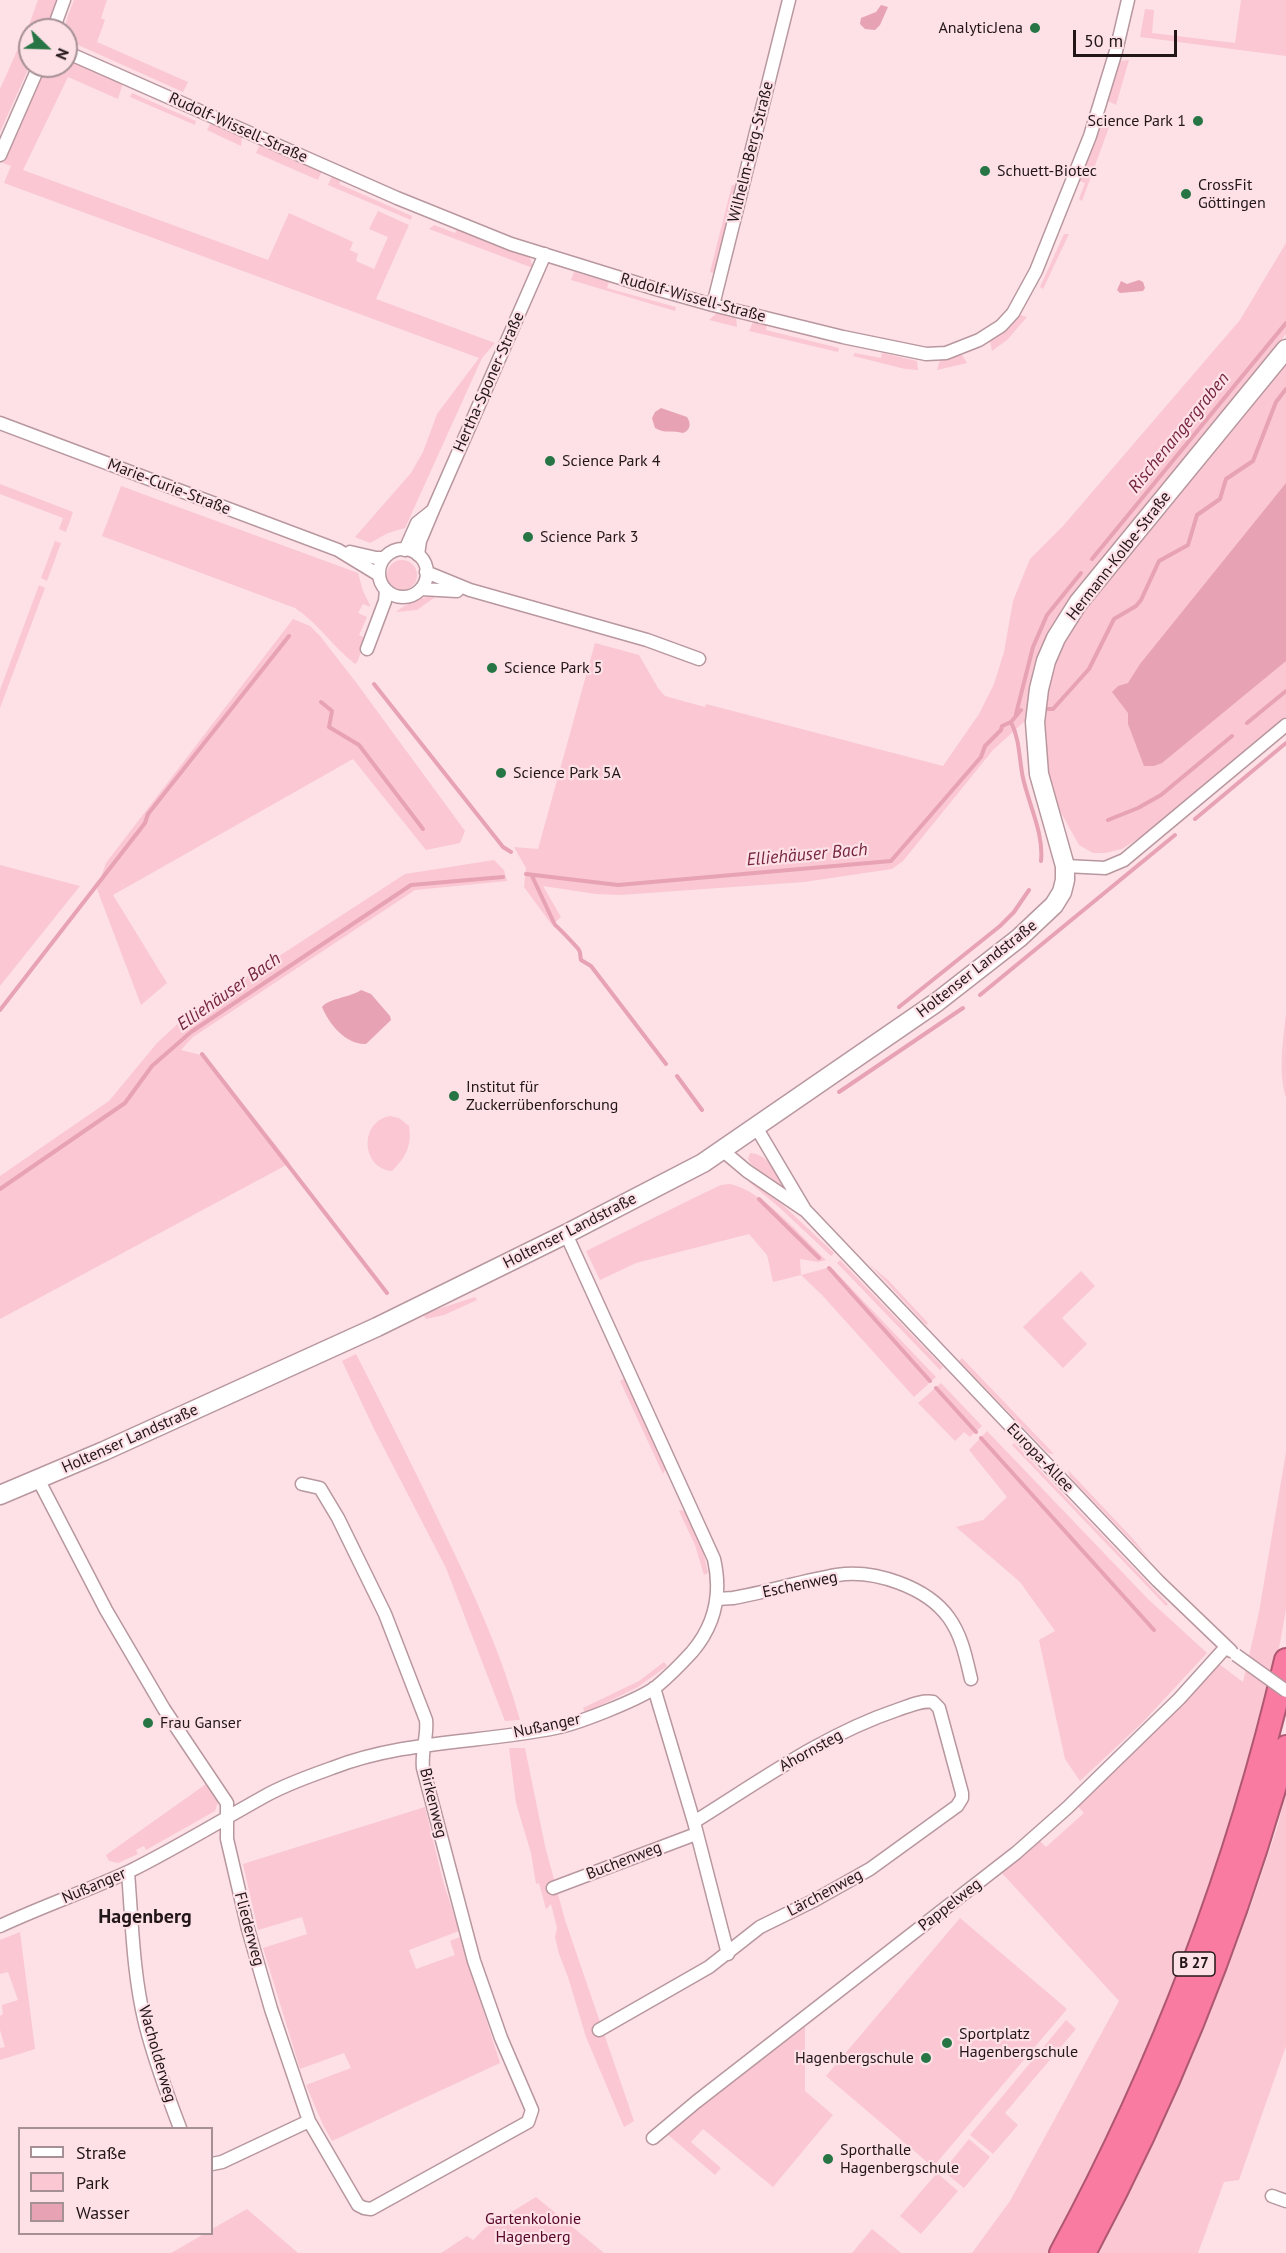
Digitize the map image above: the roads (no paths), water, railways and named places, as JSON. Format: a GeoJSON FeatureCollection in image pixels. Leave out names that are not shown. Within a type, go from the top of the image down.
{"type":"FeatureCollection","features":[{"type":"Feature","properties":{"kind":"highway","name":"B 27"},"geometry":{"type":"LineString","coordinates":[[1061,2253],[1140,2096],[1193,1967],[1243,1823],[1286,1660]]}},
{"type":"Feature","properties":{"kind":"highway","name":"B 27"},"geometry":{"type":"LineString","coordinates":[[1084,2253],[1145,2133],[1202,2003],[1245,1883],[1286,1747]]}},
{"type":"Feature","properties":{"kind":"street"},"geometry":{"type":"LineString","coordinates":[[57,18],[64,0]]}},
{"type":"Feature","properties":{"kind":"street","name":"Wilhelm-Berg-Straße"},"geometry":{"type":"LineString","coordinates":[[713,304],[789,0]]}},
{"type":"Feature","properties":{"kind":"street","name":"Rudolf-Wissell-Straße"},"geometry":{"type":"LineString","coordinates":[[78,57],[397,198],[512,244],[713,304],[888,347],[926,354],[946,352],[969,345],[991,334],[1013,313],[1036,272],[1064,206],[1096,118],[1128,0]]}},
{"type":"Feature","properties":{"kind":"street"},"geometry":{"type":"LineString","coordinates":[[0,155],[34,78]]}},
{"type":"Feature","properties":{"kind":"street","name":"Hertha-Sponer-Straße"},"geometry":{"type":"LineString","coordinates":[[418,555],[420,541],[433,510],[545,254]]}},
{"type":"Feature","properties":{"kind":"street","name":"Hermann-Kolbe-Straße"},"geometry":{"type":"LineString","coordinates":[[1065,866],[1039,774],[1035,738],[1039,689],[1051,649],[1078,603],[1286,349]]}},
{"type":"Feature","properties":{"kind":"street","name":"Marie-Curie-Straße"},"geometry":{"type":"LineString","coordinates":[[0,423],[338,550],[384,558]]}},
{"type":"Feature","properties":{"kind":"street","name":"Hertha-Sponer-Straße"},"geometry":{"type":"LineString","coordinates":[[405,550],[417,523],[433,510]]}},
{"type":"Feature","properties":{"kind":"street","name":"Marie-Curie-Straße"},"geometry":{"type":"LineString","coordinates":[[338,550],[379,575]]}},
{"type":"Feature","properties":{"kind":"street"},"geometry":{"type":"LineString","coordinates":[[367,649],[385,602],[386,590],[379,575],[384,558],[394,551],[405,550],[418,555],[426,572],[421,588],[411,595],[398,597],[386,590]]}},
{"type":"Feature","properties":{"kind":"street"},"geometry":{"type":"LineString","coordinates":[[426,572],[470,590],[647,640],[699,659]]}},
{"type":"Feature","properties":{"kind":"street"},"geometry":{"type":"LineString","coordinates":[[421,588],[470,590]]}},
{"type":"Feature","properties":{"kind":"street"},"geometry":{"type":"LineString","coordinates":[[373,636],[385,622],[398,597]]}},
{"type":"Feature","properties":{"kind":"street"},"geometry":{"type":"LineString","coordinates":[[1065,866],[1105,868],[1124,860],[1286,725]]}},
{"type":"Feature","properties":{"kind":"street","name":"Holtenser Landstraße"},"geometry":{"type":"LineString","coordinates":[[0,1495],[356,1337],[566,1234],[703,1162],[937,1002],[1019,938],[1046,915],[1058,899],[1065,880],[1065,866]]}},
{"type":"Feature","properties":{"kind":"street","name":"Europa-Allee"},"geometry":{"type":"LineString","coordinates":[[756,1127],[806,1211]]}},
{"type":"Feature","properties":{"kind":"street","name":"Europa-Allee"},"geometry":{"type":"LineString","coordinates":[[722,1150],[747,1171],[806,1211],[1158,1581],[1226,1647],[1286,1691]]}},
{"type":"Feature","properties":{"kind":"street","name":"Nußanger"},"geometry":{"type":"LineString","coordinates":[[0,1926],[128,1872],[267,1795],[334,1767],[396,1749],[557,1728],[582,1720],[654,1688],[687,1658],[705,1637],[714,1617],[717,1599],[717,1574],[714,1559],[566,1234]]}},
{"type":"Feature","properties":{"kind":"street","name":"Fliederweg"},"geometry":{"type":"LineString","coordinates":[[39,1479],[111,1620],[164,1709],[227,1803],[227,1839],[248,1929],[271,2009],[309,2121],[358,2205],[371,2209],[528,2122],[532,2110]]}},
{"type":"Feature","properties":{"kind":"street","name":"Birkenweg"},"geometry":{"type":"LineString","coordinates":[[302,1484],[320,1488],[327,1498],[385,1614],[426,1720],[423,1767],[474,1962],[501,2038],[532,2110]]}},
{"type":"Feature","properties":{"kind":"street","name":"Eschenweg"},"geometry":{"type":"LineString","coordinates":[[717,1599],[733,1598],[838,1575],[871,1576],[896,1583],[921,1594],[949,1617],[958,1632],[971,1679]]}},
{"type":"Feature","properties":{"kind":"street","name":"Pappelweg"},"geometry":{"type":"LineString","coordinates":[[652,2138],[1016,1853],[1067,1808],[1179,1699],[1226,1647]]}},
{"type":"Feature","properties":{"kind":"street"},"geometry":{"type":"LineString","coordinates":[[654,1688],[695,1828],[728,1954]]}},
{"type":"Feature","properties":{"kind":"street","name":"Ahornsteg"},"geometry":{"type":"LineString","coordinates":[[695,1828],[799,1755],[875,1718],[923,1702],[936,1704]]}},
{"type":"Feature","properties":{"kind":"street","name":"Lärchenweg"},"geometry":{"type":"LineString","coordinates":[[599,2030],[709,1967],[760,1927],[870,1869],[960,1803],[962,1793],[960,1780],[936,1704]]}},
{"type":"Feature","properties":{"kind":"street","name":"Buchenweg"},"geometry":{"type":"LineString","coordinates":[[553,1888],[695,1828]]}},
{"type":"Feature","properties":{"kind":"street","name":"Wacholderweg"},"geometry":{"type":"LineString","coordinates":[[128,1872],[133,1936],[144,2022],[161,2079],[180,2127]]}},
{"type":"Feature","properties":{"kind":"street"},"geometry":{"type":"LineString","coordinates":[[213,2164],[222,2162],[309,2121]]}},
{"type":"Feature","properties":{"kind":"street"},"geometry":{"type":"LineString","coordinates":[[1272,2196],[1286,2201]]}},
{"type":"Feature","properties":{"kind":"water"},"geometry":{"type":"Polygon","coordinates":[[[881,5],[888,7],[880,25],[875,30],[865,29],[860,24],[861,18],[876,12],[881,5]]]}},
{"type":"Feature","properties":{"kind":"water"},"geometry":{"type":"Polygon","coordinates":[[[1139,280],[1143,282],[1145,288],[1143,291],[1120,293],[1117,290],[1121,281],[1127,284],[1139,280]]]}},
{"type":"Feature","properties":{"kind":"water"},"geometry":{"type":"Polygon","coordinates":[[[661,408],[687,417],[690,424],[688,430],[683,433],[655,428],[652,418],[661,408]]]}},
{"type":"Feature","properties":{"kind":"water"},"geometry":{"type":"Polygon","coordinates":[[[1286,483],[1286,661],[1162,763],[1144,766],[1128,724],[1128,713],[1112,692],[1118,686],[1128,683],[1140,664],[1286,483]]]}},
{"type":"Feature","properties":{"kind":"water"},"geometry":{"type":"Polygon","coordinates":[[[361,990],[371,994],[391,1020],[366,1044],[352,1041],[339,1032],[322,1007],[361,990]]]}},
{"type":"Feature","properties":{"kind":"waterway","name":"Rischenangergraben"},"geometry":{"type":"LineString","coordinates":[[1092,559],[1286,323]]}},
{"type":"Feature","properties":{"kind":"waterway","name":"Elliehäuser Bach"},"geometry":{"type":"LineString","coordinates":[[1047,709],[1053,709],[1089,669],[1114,619],[1136,606],[1141,600],[1159,561],[1188,545],[1197,515],[1220,499],[1226,479],[1253,461],[1276,402],[1286,389]]}},
{"type":"Feature","properties":{"kind":"waterway","name":"Rischenangergraben"},"geometry":{"type":"LineString","coordinates":[[1016,714],[1033,647],[1047,615],[1081,573]]}},
{"type":"Feature","properties":{"kind":"waterway"},"geometry":{"type":"LineString","coordinates":[[0,1010],[145,823],[148,814],[289,636]]}},
{"type":"Feature","properties":{"kind":"waterway"},"geometry":{"type":"LineString","coordinates":[[374,684],[503,847],[511,852]]}},
{"type":"Feature","properties":{"kind":"waterway"},"geometry":{"type":"LineString","coordinates":[[1247,723],[1286,691]]}},
{"type":"Feature","properties":{"kind":"waterway"},"geometry":{"type":"LineString","coordinates":[[321,702],[332,711],[329,727],[359,745],[423,829]]}},
{"type":"Feature","properties":{"kind":"waterway","name":"Elliehäuser Bach"},"geometry":{"type":"LineString","coordinates":[[526,874],[618,885],[891,861],[981,757],[985,746],[1001,730],[1002,726],[1011,722],[1021,710]]}},
{"type":"Feature","properties":{"kind":"waterway"},"geometry":{"type":"LineString","coordinates":[[1011,722],[1018,743],[1023,778],[1038,830],[1041,861]]}},
{"type":"Feature","properties":{"kind":"waterway"},"geometry":{"type":"LineString","coordinates":[[1108,820],[1138,808],[1161,795],[1232,736]]}},
{"type":"Feature","properties":{"kind":"waterway"},"geometry":{"type":"LineString","coordinates":[[1195,819],[1286,743]]}},
{"type":"Feature","properties":{"kind":"waterway"},"geometry":{"type":"LineString","coordinates":[[980,995],[1175,835]]}},
{"type":"Feature","properties":{"kind":"waterway"},"geometry":{"type":"LineString","coordinates":[[532,876],[555,925],[578,948],[581,960],[591,966],[666,1064]]}},
{"type":"Feature","properties":{"kind":"waterway","name":"Elliehäuser Bach"},"geometry":{"type":"LineString","coordinates":[[0,1189],[125,1103],[152,1066],[191,1032],[411,885],[503,877]]}},
{"type":"Feature","properties":{"kind":"waterway"},"geometry":{"type":"LineString","coordinates":[[899,1007],[1000,926],[1014,912],[1029,890]]}},
{"type":"Feature","properties":{"kind":"waterway"},"geometry":{"type":"LineString","coordinates":[[839,1092],[963,1008]]}},
{"type":"Feature","properties":{"kind":"waterway"},"geometry":{"type":"LineString","coordinates":[[202,1054],[387,1293]]}},
{"type":"Feature","properties":{"kind":"waterway"},"geometry":{"type":"LineString","coordinates":[[677,1076],[702,1110]]}},
{"type":"Feature","properties":{"kind":"waterway"},"geometry":{"type":"LineString","coordinates":[[759,1199],[819,1258]]}},
{"type":"Feature","properties":{"kind":"waterway"},"geometry":{"type":"LineString","coordinates":[[829,1268],[930,1381]]}},
{"type":"Feature","properties":{"kind":"waterway"},"geometry":{"type":"LineString","coordinates":[[936,1388],[976,1432]]}},
{"type":"Feature","properties":{"kind":"waterway"},"geometry":{"type":"LineString","coordinates":[[981,1438],[1154,1630]]}},
{"type":"Feature","properties":{"kind":"place","name":"AnalyticJena"},"geometry":{"type":"Point","coordinates":[1035,28]}},
{"type":"Feature","properties":{"kind":"place","name":"Science Park 1"},"geometry":{"type":"Point","coordinates":[1198,121]}},
{"type":"Feature","properties":{"kind":"place","name":"Schuett-Biotec"},"geometry":{"type":"Point","coordinates":[985,171]}},
{"type":"Feature","properties":{"kind":"place","name":"CrossFit Göttingen"},"geometry":{"type":"Point","coordinates":[1186,194]}},
{"type":"Feature","properties":{"kind":"place","name":"Science Park 4"},"geometry":{"type":"Point","coordinates":[550,461]}},
{"type":"Feature","properties":{"kind":"place","name":"Science Park 3"},"geometry":{"type":"Point","coordinates":[528,537]}},
{"type":"Feature","properties":{"kind":"place","name":"Science Park 5"},"geometry":{"type":"Point","coordinates":[492,668]}},
{"type":"Feature","properties":{"kind":"place","name":"Science Park 5A"},"geometry":{"type":"Point","coordinates":[501,773]}},
{"type":"Feature","properties":{"kind":"place","name":"Institut für Zuckerrübenforschung"},"geometry":{"type":"Point","coordinates":[454,1096]}},
{"type":"Feature","properties":{"kind":"place","name":"Frau Ganser"},"geometry":{"type":"Point","coordinates":[148,1723]}},
{"type":"Feature","properties":{"kind":"place","name":"Sportplatz Hagenbergschule"},"geometry":{"type":"Point","coordinates":[947,2043]}},
{"type":"Feature","properties":{"kind":"place","name":"Hagenbergschule"},"geometry":{"type":"Point","coordinates":[926,2058]}},
{"type":"Feature","properties":{"kind":"place","name":"Sporthalle Hagenbergschule"},"geometry":{"type":"Point","coordinates":[828,2159]}},
{"type":"Feature","properties":{"kind":"district","name":"Hagenberg"},"geometry":{"type":"Point","coordinates":[145,1917]}},
{"type":"Feature","properties":{"kind":"park label","name":"Gartenkolonie Hagenberg"},"geometry":{"type":"Point","coordinates":[533,2228]}}]}
